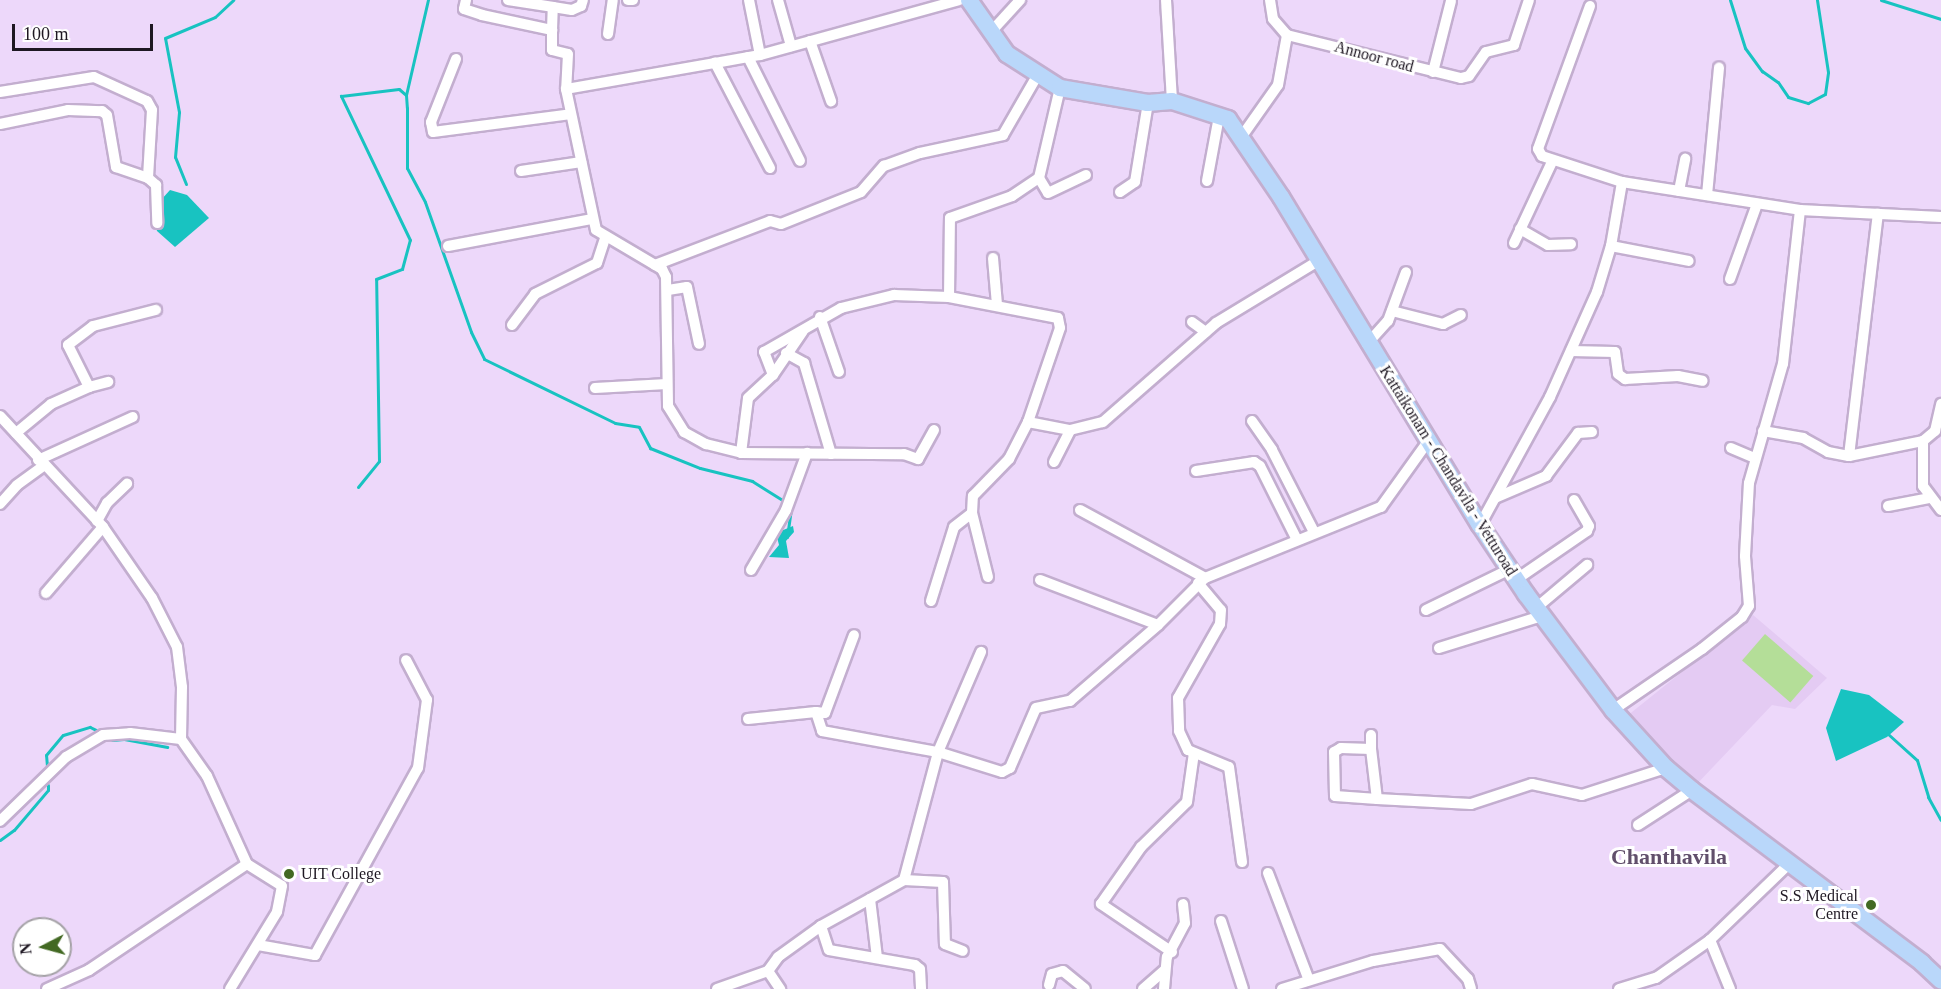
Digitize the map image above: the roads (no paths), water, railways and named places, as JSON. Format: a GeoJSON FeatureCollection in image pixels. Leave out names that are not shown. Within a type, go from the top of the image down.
{"type":"FeatureCollection","features":[{"type":"Feature","properties":{"kind":"main road","name":"Kattaikonam - Chandavila - Vetturoad"},"geometry":{"type":"LineString","coordinates":[[969,0],[1006,54],[1037,76],[1060,88],[1148,104],[1172,101],[1228,118],[1242,136],[1367,344],[1480,525],[1539,612],[1613,710],[1666,768],[1692,790],[1922,963],[1941,981]]}},
{"type":"Feature","properties":{"kind":"street"},"geometry":{"type":"LineString","coordinates":[[466,0],[464,9],[552,30]]}},
{"type":"Feature","properties":{"kind":"street"},"geometry":{"type":"LineString","coordinates":[[508,0],[572,9],[581,6],[583,0]]}},
{"type":"Feature","properties":{"kind":"street"},"geometry":{"type":"LineString","coordinates":[[608,34],[613,0]]}},
{"type":"Feature","properties":{"kind":"street"},"geometry":{"type":"LineString","coordinates":[[628,0],[633,0]]}},
{"type":"Feature","properties":{"kind":"street"},"geometry":{"type":"LineString","coordinates":[[750,0],[760,55]]}},
{"type":"Feature","properties":{"kind":"street"},"geometry":{"type":"LineString","coordinates":[[778,0],[791,46]]}},
{"type":"Feature","properties":{"kind":"street"},"geometry":{"type":"LineString","coordinates":[[566,89],[760,55],[959,0]]}},
{"type":"Feature","properties":{"kind":"street"},"geometry":{"type":"LineString","coordinates":[[990,33],[1020,0]]}},
{"type":"Feature","properties":{"kind":"street"},"geometry":{"type":"LineString","coordinates":[[1166,0],[1172,101]]}},
{"type":"Feature","properties":{"kind":"street"},"geometry":{"type":"LineString","coordinates":[[1242,136],[1278,85],[1287,34],[1273,19],[1270,0]]}},
{"type":"Feature","properties":{"kind":"street","name":"Annoor road"},"geometry":{"type":"LineString","coordinates":[[1287,34],[1461,78],[1469,76],[1486,52],[1514,45],[1529,0]]}},
{"type":"Feature","properties":{"kind":"street"},"geometry":{"type":"LineString","coordinates":[[1433,72],[1451,1]]}},
{"type":"Feature","properties":{"kind":"street"},"geometry":{"type":"LineString","coordinates":[[1590,6],[1538,149],[1542,156],[1552,162],[1622,182],[1757,204],[1800,210],[1941,218]]}},
{"type":"Feature","properties":{"kind":"street"},"geometry":{"type":"LineString","coordinates":[[553,8],[552,50],[568,54],[566,89],[592,219],[605,238],[662,269],[668,291],[668,406],[684,432],[706,444],[741,453],[904,454],[918,459],[933,430]]}},
{"type":"Feature","properties":{"kind":"street"},"geometry":{"type":"LineString","coordinates":[[810,41],[831,101]]}},
{"type":"Feature","properties":{"kind":"street"},"geometry":{"type":"LineString","coordinates":[[748,57],[800,161]]}},
{"type":"Feature","properties":{"kind":"street"},"geometry":{"type":"LineString","coordinates":[[456,59],[431,122],[433,132],[571,114]]}},
{"type":"Feature","properties":{"kind":"street"},"geometry":{"type":"LineString","coordinates":[[715,63],[770,168]]}},
{"type":"Feature","properties":{"kind":"street"},"geometry":{"type":"LineString","coordinates":[[1707,195],[1719,68]]}},
{"type":"Feature","properties":{"kind":"street"},"geometry":{"type":"LineString","coordinates":[[655,265],[771,221],[781,224],[861,192],[884,166],[920,153],[1004,135],[1037,76]]}},
{"type":"Feature","properties":{"kind":"street"},"geometry":{"type":"LineString","coordinates":[[0,92],[94,77],[147,101],[152,110],[148,178]]}},
{"type":"Feature","properties":{"kind":"street"},"geometry":{"type":"LineString","coordinates":[[948,297],[950,218],[1012,196],[1039,178],[1060,88]]}},
{"type":"Feature","properties":{"kind":"street"},"geometry":{"type":"LineString","coordinates":[[1120,192],[1135,182],[1148,104]]}},
{"type":"Feature","properties":{"kind":"street"},"geometry":{"type":"LineString","coordinates":[[0,124],[68,110],[102,111],[106,115],[116,167],[148,178],[156,185],[157,224]]}},
{"type":"Feature","properties":{"kind":"street"},"geometry":{"type":"LineString","coordinates":[[1207,180],[1219,116]]}},
{"type":"Feature","properties":{"kind":"street"},"geometry":{"type":"LineString","coordinates":[[1679,191],[1685,159]]}},
{"type":"Feature","properties":{"kind":"street"},"geometry":{"type":"LineString","coordinates":[[521,171],[581,162]]}},
{"type":"Feature","properties":{"kind":"street"},"geometry":{"type":"LineString","coordinates":[[1514,243],[1552,162]]}},
{"type":"Feature","properties":{"kind":"street"},"geometry":{"type":"LineString","coordinates":[[1039,178],[1048,193],[1052,193],[1086,175]]}},
{"type":"Feature","properties":{"kind":"street"},"geometry":{"type":"LineString","coordinates":[[1480,525],[1570,351],[1597,291],[1611,246],[1622,182]]}},
{"type":"Feature","properties":{"kind":"street"},"geometry":{"type":"LineString","coordinates":[[1730,279],[1757,204]]}},
{"type":"Feature","properties":{"kind":"street"},"geometry":{"type":"LineString","coordinates":[[1613,710],[1702,649],[1742,617],[1749,606],[1747,513],[1754,458],[1783,364],[1800,210]]}},
{"type":"Feature","properties":{"kind":"street"},"geometry":{"type":"LineString","coordinates":[[1849,456],[1878,214]]}},
{"type":"Feature","properties":{"kind":"street"},"geometry":{"type":"LineString","coordinates":[[448,246],[592,219]]}},
{"type":"Feature","properties":{"kind":"street"},"geometry":{"type":"LineString","coordinates":[[1521,229],[1548,245],[1571,244]]}},
{"type":"Feature","properties":{"kind":"street"},"geometry":{"type":"LineString","coordinates":[[512,325],[535,294],[597,263],[605,238]]}},
{"type":"Feature","properties":{"kind":"street"},"geometry":{"type":"LineString","coordinates":[[1611,246],[1689,261]]}},
{"type":"Feature","properties":{"kind":"street"},"geometry":{"type":"LineString","coordinates":[[993,258],[997,305]]}},
{"type":"Feature","properties":{"kind":"street"},"geometry":{"type":"LineString","coordinates":[[1028,422],[1070,430],[1103,422],[1206,332],[1318,261]]}},
{"type":"Feature","properties":{"kind":"street"},"geometry":{"type":"LineString","coordinates":[[1367,344],[1392,311],[1406,272]]}},
{"type":"Feature","properties":{"kind":"street"},"geometry":{"type":"LineString","coordinates":[[668,291],[687,287],[699,344]]}},
{"type":"Feature","properties":{"kind":"street"},"geometry":{"type":"LineString","coordinates":[[773,375],[764,352],[820,317],[894,295],[948,297],[1058,318],[1060,328],[1028,422],[1009,459],[973,496],[972,513],[988,577]]}},
{"type":"Feature","properties":{"kind":"street"},"geometry":{"type":"LineString","coordinates":[[89,387],[68,345],[93,326],[156,310]]}},
{"type":"Feature","properties":{"kind":"street"},"geometry":{"type":"LineString","coordinates":[[1392,311],[1443,324],[1461,315]]}},
{"type":"Feature","properties":{"kind":"street"},"geometry":{"type":"LineString","coordinates":[[820,317],[839,372]]}},
{"type":"Feature","properties":{"kind":"street"},"geometry":{"type":"LineString","coordinates":[[1192,322],[1206,332]]}},
{"type":"Feature","properties":{"kind":"street"},"geometry":{"type":"LineString","coordinates":[[741,453],[748,398],[773,375],[806,325]]}},
{"type":"Feature","properties":{"kind":"street"},"geometry":{"type":"LineString","coordinates":[[1570,351],[1615,352],[1618,374],[1625,379],[1678,376],[1703,381]]}},
{"type":"Feature","properties":{"kind":"street"},"geometry":{"type":"LineString","coordinates":[[786,353],[804,363],[831,454]]}},
{"type":"Feature","properties":{"kind":"street"},"geometry":{"type":"LineString","coordinates":[[16,433],[51,404],[89,387],[108,382]]}},
{"type":"Feature","properties":{"kind":"street"},"geometry":{"type":"LineString","coordinates":[[595,388],[667,384]]}},
{"type":"Feature","properties":{"kind":"street"},"geometry":{"type":"LineString","coordinates":[[1763,431],[1803,438],[1828,452],[1849,456],[1923,441],[1935,431],[1940,419],[1941,404]]}},
{"type":"Feature","properties":{"kind":"street"},"geometry":{"type":"LineString","coordinates":[[0,416],[40,463],[100,524],[152,598],[177,647],[182,687],[181,739],[207,776],[247,864],[282,886],[277,912],[230,989]]}},
{"type":"Feature","properties":{"kind":"street"},"geometry":{"type":"LineString","coordinates":[[0,504],[16,485],[40,463],[134,417]]}},
{"type":"Feature","properties":{"kind":"street"},"geometry":{"type":"LineString","coordinates":[[1252,421],[1272,450],[1314,532]]}},
{"type":"Feature","properties":{"kind":"street"},"geometry":{"type":"LineString","coordinates":[[1054,462],[1070,430]]}},
{"type":"Feature","properties":{"kind":"street"},"geometry":{"type":"LineString","coordinates":[[1495,498],[1546,476],[1578,433],[1592,432]]}},
{"type":"Feature","properties":{"kind":"street"},"geometry":{"type":"LineString","coordinates":[[816,712],[822,730],[938,752],[1002,772],[1010,768],[1036,708],[1070,701],[1158,625],[1202,580],[1296,538],[1381,507],[1429,440]]}},
{"type":"Feature","properties":{"kind":"street"},"geometry":{"type":"LineString","coordinates":[[1923,441],[1923,486],[1941,510]]}},
{"type":"Feature","properties":{"kind":"street"},"geometry":{"type":"LineString","coordinates":[[1731,448],[1754,458]]}},
{"type":"Feature","properties":{"kind":"street"},"geometry":{"type":"LineString","coordinates":[[751,570],[786,510],[807,453]]}},
{"type":"Feature","properties":{"kind":"street"},"geometry":{"type":"LineString","coordinates":[[1196,471],[1254,462],[1260,466],[1296,538]]}},
{"type":"Feature","properties":{"kind":"street"},"geometry":{"type":"LineString","coordinates":[[46,593],[100,524],[107,503],[128,484]]}},
{"type":"Feature","properties":{"kind":"street"},"geometry":{"type":"LineString","coordinates":[[1888,506],[1930,498]]}},
{"type":"Feature","properties":{"kind":"street"},"geometry":{"type":"LineString","coordinates":[[1426,610],[1513,574],[1587,531],[1588,526],[1574,500]]}},
{"type":"Feature","properties":{"kind":"street"},"geometry":{"type":"LineString","coordinates":[[1080,510],[1202,580],[1221,610],[1220,624],[1178,698],[1179,731],[1188,750],[1229,767],[1242,862]]}},
{"type":"Feature","properties":{"kind":"street"},"geometry":{"type":"LineString","coordinates":[[931,601],[954,528],[972,513]]}},
{"type":"Feature","properties":{"kind":"street"},"geometry":{"type":"LineString","coordinates":[[1439,648],[1539,612],[1587,565]]}},
{"type":"Feature","properties":{"kind":"street"},"geometry":{"type":"LineString","coordinates":[[1040,580],[1158,625]]}},
{"type":"Feature","properties":{"kind":"street"},"geometry":{"type":"LineString","coordinates":[[748,719],[825,713],[854,635]]}},
{"type":"Feature","properties":{"kind":"street"},"geometry":{"type":"LineString","coordinates":[[904,880],[938,752],[981,652]]}},
{"type":"Feature","properties":{"kind":"street"},"geometry":{"type":"LineString","coordinates":[[258,945],[315,955],[418,768],[427,700],[406,660]]}},
{"type":"Feature","properties":{"kind":"street"},"geometry":{"type":"LineString","coordinates":[[0,821],[66,757],[103,735],[130,733],[181,739]]}},
{"type":"Feature","properties":{"kind":"street"},"geometry":{"type":"LineString","coordinates":[[1371,735],[1377,799]]}},
{"type":"Feature","properties":{"kind":"street"},"geometry":{"type":"LineString","coordinates":[[1371,749],[1341,748],[1334,752],[1335,796],[1471,804],[1532,784],[1582,795],[1666,768]]}},
{"type":"Feature","properties":{"kind":"street"},"geometry":{"type":"LineString","coordinates":[[1172,952],[1101,904],[1141,847],[1187,802],[1194,753]]}},
{"type":"Feature","properties":{"kind":"street"},"geometry":{"type":"LineString","coordinates":[[1638,825],[1692,790]]}},
{"type":"Feature","properties":{"kind":"street"},"geometry":{"type":"LineString","coordinates":[[47,989],[88,970],[247,864]]}},
{"type":"Feature","properties":{"kind":"street"},"geometry":{"type":"LineString","coordinates":[[1619,989],[1645,985],[1710,940],[1789,864]]}},
{"type":"Feature","properties":{"kind":"street"},"geometry":{"type":"LineString","coordinates":[[1268,873],[1308,978]]}},
{"type":"Feature","properties":{"kind":"street"},"geometry":{"type":"LineString","coordinates":[[717,989],[768,971],[778,957],[821,926],[904,880],[943,882],[945,944],[963,951]]}},
{"type":"Feature","properties":{"kind":"street"},"geometry":{"type":"LineString","coordinates":[[870,899],[877,958]]}},
{"type":"Feature","properties":{"kind":"street"},"geometry":{"type":"LineString","coordinates":[[1164,989],[1164,971],[1185,923],[1183,904]]}},
{"type":"Feature","properties":{"kind":"street"},"geometry":{"type":"LineString","coordinates":[[1221,921],[1243,989]]}},
{"type":"Feature","properties":{"kind":"street"},"geometry":{"type":"LineString","coordinates":[[821,926],[829,950],[915,965],[920,969],[921,989]]}},
{"type":"Feature","properties":{"kind":"street"},"geometry":{"type":"LineString","coordinates":[[1710,940],[1730,989]]}},
{"type":"Feature","properties":{"kind":"street"},"geometry":{"type":"LineString","coordinates":[[1282,989],[1308,978],[1440,948],[1468,979],[1471,989]]}},
{"type":"Feature","properties":{"kind":"street"},"geometry":{"type":"LineString","coordinates":[[1049,985],[1057,970],[1085,989]]}},
{"type":"Feature","properties":{"kind":"street"},"geometry":{"type":"LineString","coordinates":[[768,971],[780,989]]}},
{"type":"Feature","properties":{"kind":"street"},"geometry":{"type":"LineString","coordinates":[[1143,989],[1164,971]]}},
{"type":"Feature","properties":{"kind":"waterway"},"geometry":{"type":"LineString","coordinates":[[186,184],[175,157],[179,112],[165,38],[215,17],[233,0]]}},
{"type":"Feature","properties":{"kind":"waterway"},"geometry":{"type":"LineString","coordinates":[[406,95],[428,0]]}},
{"type":"Feature","properties":{"kind":"waterway"},"geometry":{"type":"LineString","coordinates":[[1730,0],[1745,48],[1762,71],[1778,82],[1788,97],[1808,103],[1825,94],[1828,72],[1817,0]]}},
{"type":"Feature","properties":{"kind":"waterway"},"geometry":{"type":"LineString","coordinates":[[1881,0],[1941,19]]}},
{"type":"Feature","properties":{"kind":"waterway"},"geometry":{"type":"LineString","coordinates":[[358,487],[379,461],[376,279],[402,269],[410,240],[341,96],[399,89],[406,95],[407,168],[425,202],[471,332],[484,359],[615,423],[639,427],[650,448],[700,468],[752,481],[787,503]]}},
{"type":"Feature","properties":{"kind":"waterway"},"geometry":{"type":"LineString","coordinates":[[787,537],[791,510]]}},
{"type":"Feature","properties":{"kind":"waterway"},"geometry":{"type":"LineString","coordinates":[[47,766],[46,755],[63,735],[90,727],[96,730]]}},
{"type":"Feature","properties":{"kind":"waterway"},"geometry":{"type":"LineString","coordinates":[[1888,734],[1917,760],[1928,797],[1941,820]]}},
{"type":"Feature","properties":{"kind":"waterway"},"geometry":{"type":"LineString","coordinates":[[112,740],[124,739],[167,747]]}},
{"type":"Feature","properties":{"kind":"waterway"},"geometry":{"type":"LineString","coordinates":[[0,840],[14,830],[48,790],[48,785]]}},
{"type":"Feature","properties":{"kind":"place","name":"UIT College"},"geometry":{"type":"Point","coordinates":[289,874]}},
{"type":"Feature","properties":{"kind":"place","name":"S.S Medical Centre"},"geometry":{"type":"Point","coordinates":[1871,905]}},
{"type":"Feature","properties":{"kind":"district","name":"Chanthavila"},"geometry":{"type":"Point","coordinates":[1669,857]}}]}
